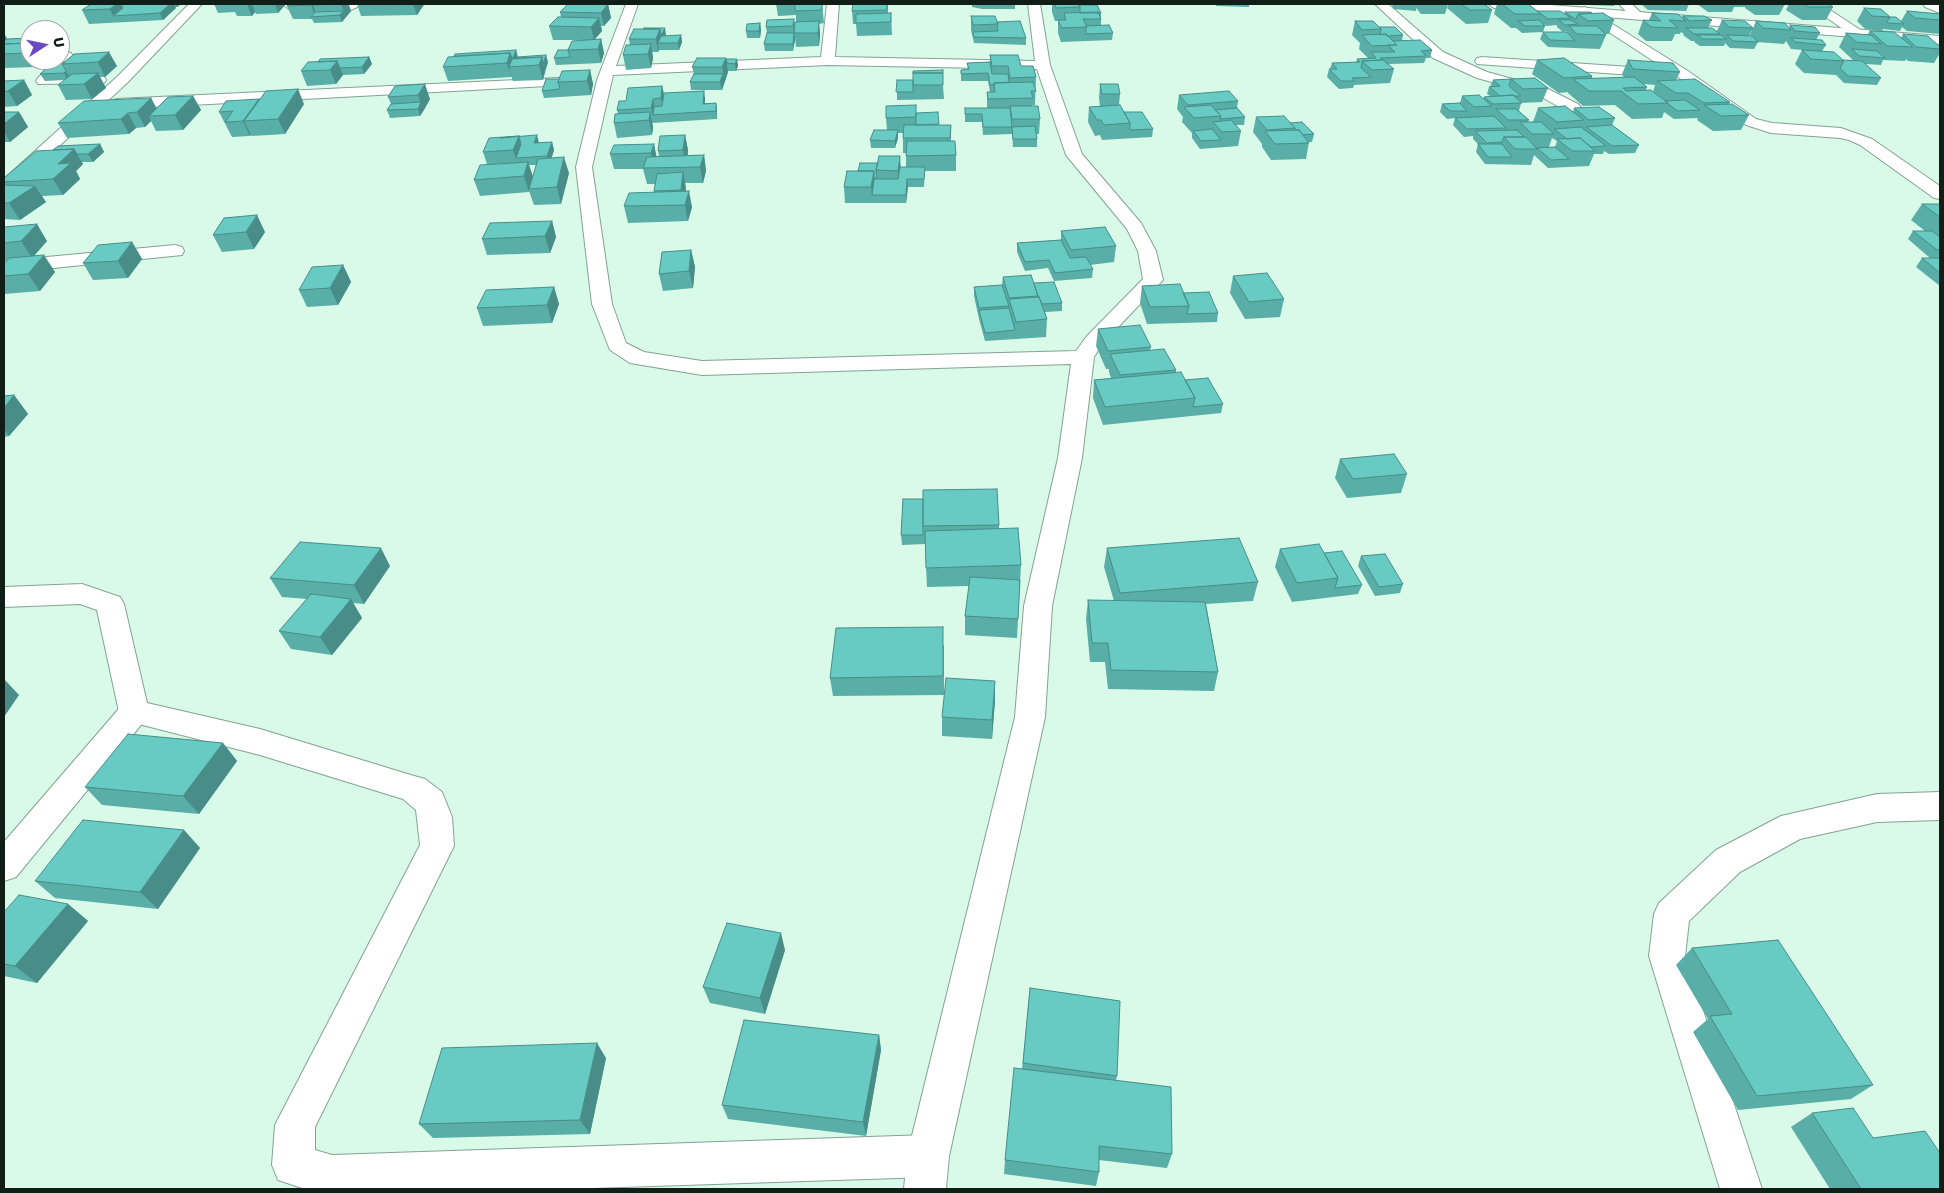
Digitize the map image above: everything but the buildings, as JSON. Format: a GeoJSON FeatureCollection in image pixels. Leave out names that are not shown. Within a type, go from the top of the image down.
{"type":"FeatureCollection","features":[{"type":"Feature","properties":{"kind":"street"},"geometry":{"type":"LineString","coordinates":[[288,4],[299,10],[306,10],[346,8],[358,4]]}},
{"type":"Feature","properties":{"kind":"street"},"geometry":{"type":"LineString","coordinates":[[632,4],[606,76],[584,167],[602,304],[618,346],[638,358],[702,368],[1083,357]]}},
{"type":"Feature","properties":{"kind":"street"},"geometry":{"type":"LineString","coordinates":[[828,61],[833,4]]}},
{"type":"Feature","properties":{"kind":"street"},"geometry":{"type":"LineString","coordinates":[[134,712],[260,742],[414,789],[430,802],[435,817],[437,846],[295,1126],[293,1165],[332,1176],[926,1172],[1030,716],[1038,606],[1070,458],[1083,357],[1094,340],[1153,280],[1152,268],[1135,227],[1074,155],[1043,65],[1034,4]]}},
{"type":"Feature","properties":{"kind":"street"},"geometry":{"type":"LineString","coordinates":[[1381,4],[1438,55],[1488,77],[1541,91],[1573,107],[1579,115],[1564,120],[1534,121]]}},
{"type":"Feature","properties":{"kind":"street"},"geometry":{"type":"LineString","coordinates":[[1494,4],[1940,40]]}},
{"type":"Feature","properties":{"kind":"street"},"geometry":{"type":"LineString","coordinates":[[1625,4],[1638,16]]}},
{"type":"Feature","properties":{"kind":"street"},"geometry":{"type":"LineString","coordinates":[[1812,4],[1858,33]]}},
{"type":"Feature","properties":{"kind":"street"},"geometry":{"type":"LineString","coordinates":[[1929,4],[1940,9]]}},
{"type":"Feature","properties":{"kind":"street"},"geometry":{"type":"LineString","coordinates":[[4,188],[123,78],[194,5],[212,6]]}},
{"type":"Feature","properties":{"kind":"street"},"geometry":{"type":"LineString","coordinates":[[1586,11],[1683,74],[1751,122],[1785,130],[1841,133],[1866,142],[1940,194]]}},
{"type":"Feature","properties":{"kind":"street"},"geometry":{"type":"LineString","coordinates":[[1438,55],[1531,66],[1683,74]]}},
{"type":"Feature","properties":{"kind":"street"},"geometry":{"type":"LineString","coordinates":[[93,105],[328,95],[828,61],[1043,65]]}},
{"type":"Feature","properties":{"kind":"street"},"geometry":{"type":"LineString","coordinates":[[53,70],[43,80],[49,82],[123,78]]}},
{"type":"Feature","properties":{"kind":"street"},"geometry":{"type":"LineString","coordinates":[[4,267],[175,251]]}},
{"type":"Feature","properties":{"kind":"street"},"geometry":{"type":"LineString","coordinates":[[4,597],[82,594],[110,604],[134,712]]}},
{"type":"Feature","properties":{"kind":"street"},"geometry":{"type":"LineString","coordinates":[[4,866],[134,712]]}},
{"type":"Feature","properties":{"kind":"street"},"geometry":{"type":"LineString","coordinates":[[1741,1189],[1667,956],[1672,914],[1728,861],[1793,826],[1877,808],[1940,806]]}}]}
